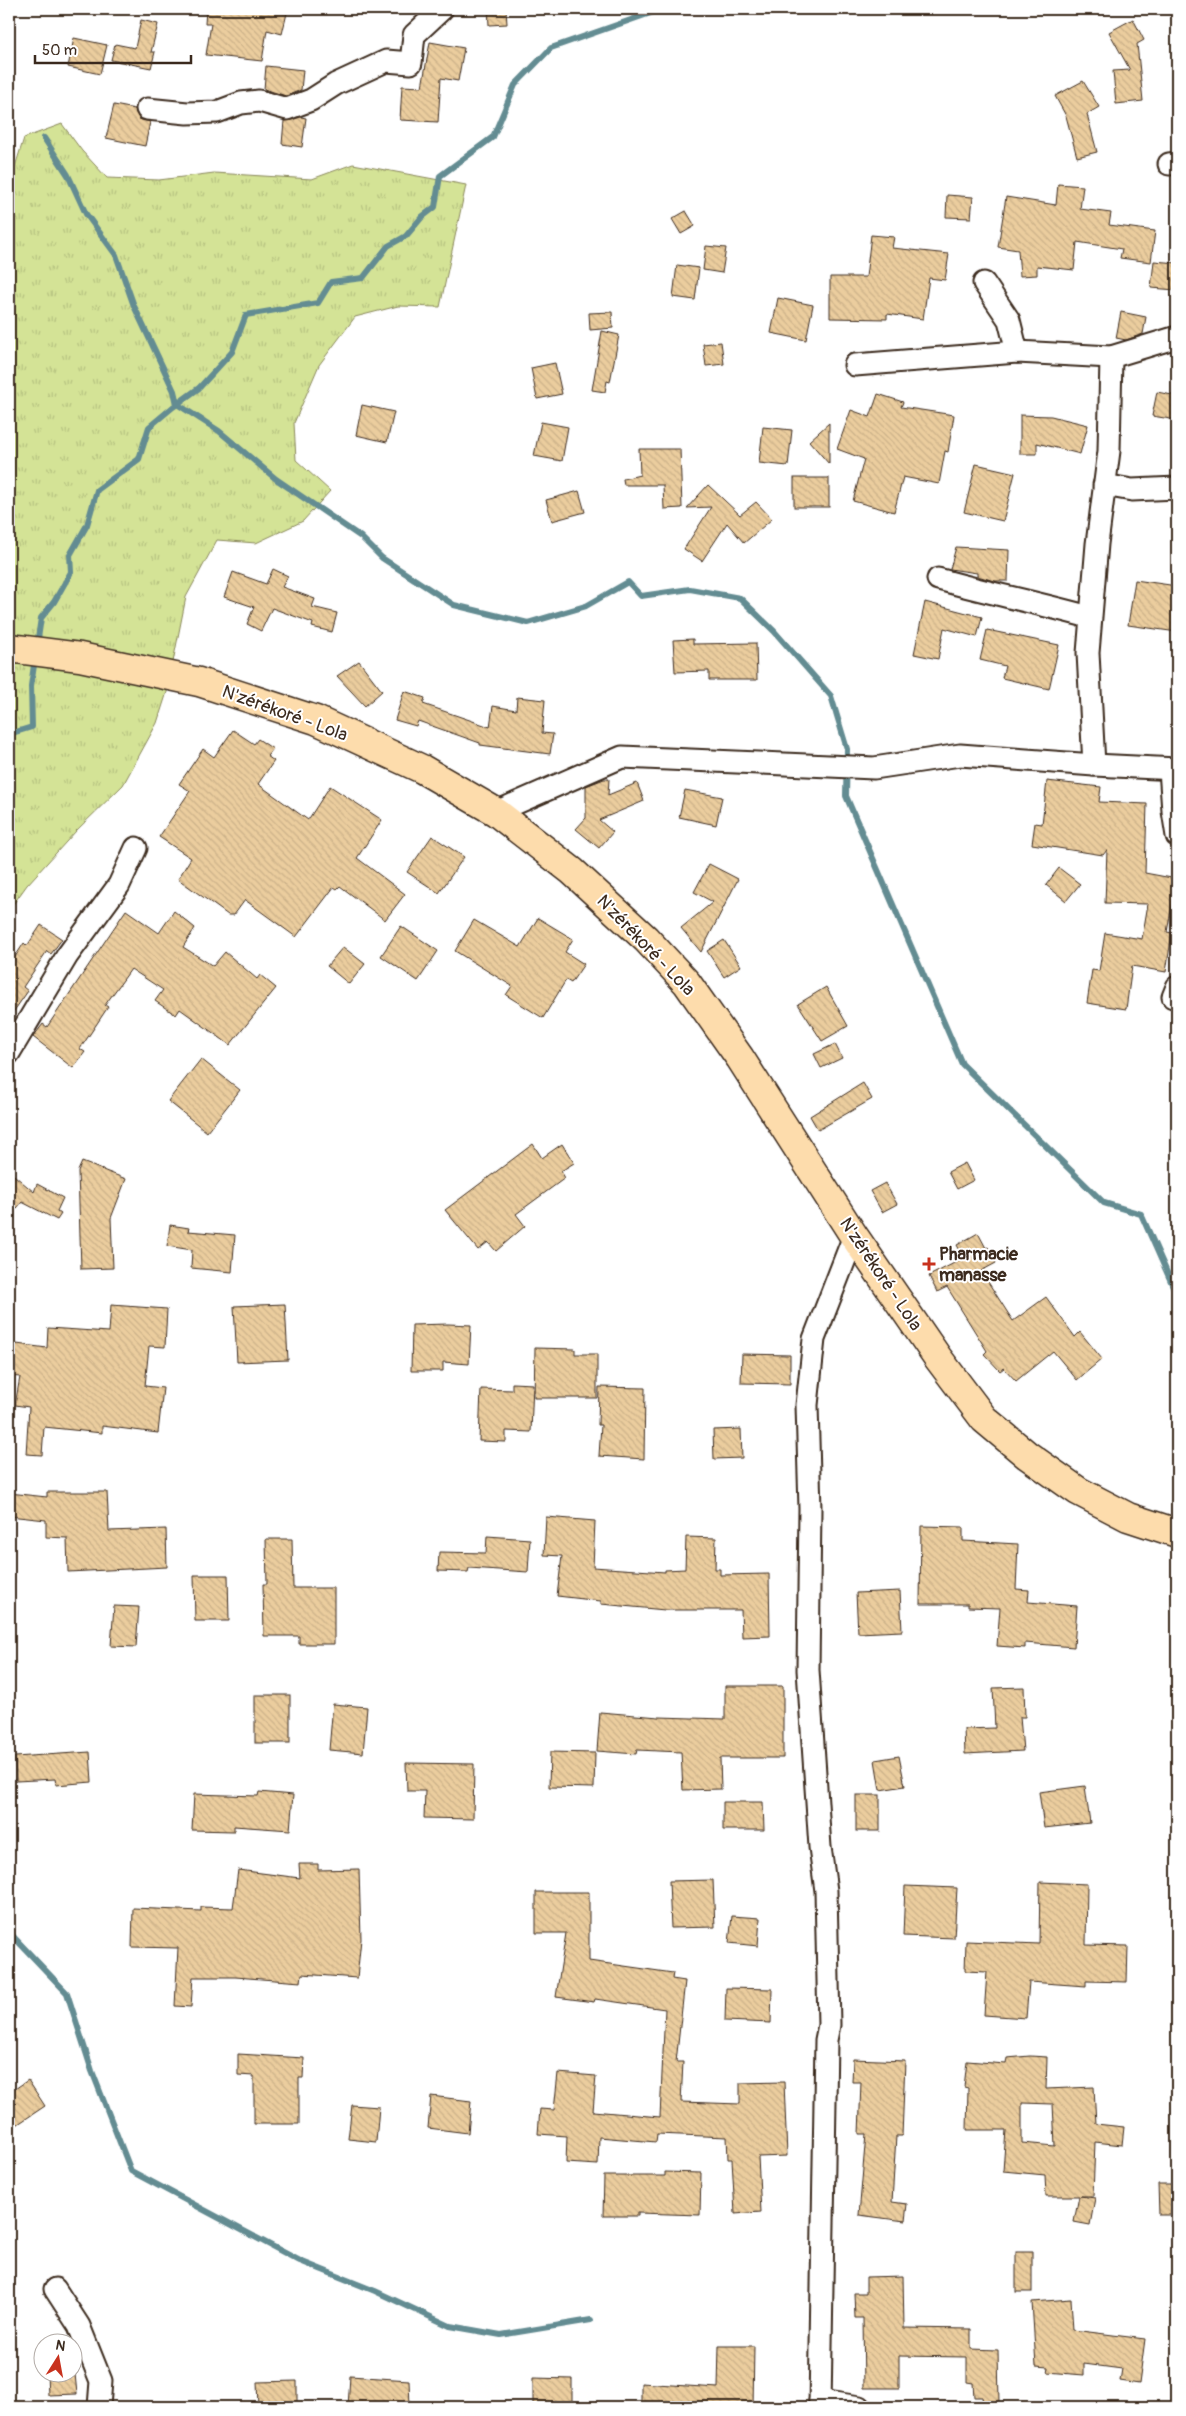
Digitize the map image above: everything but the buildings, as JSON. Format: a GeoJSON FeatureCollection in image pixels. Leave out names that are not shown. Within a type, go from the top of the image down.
{"type":"FeatureCollection","features":[{"type":"Feature","properties":{"kind":"highway","name":"N'zérékoré - Lola"},"geometry":{"type":"LineString","coordinates":[[12,648],[49,652],[199,682],[316,720],[422,769],[496,812],[572,871],[646,939],[687,984],[740,1058],[854,1236],[938,1358],[984,1419],[1027,1455],[1078,1491],[1128,1517],[1177,1533]]}},
{"type":"Feature","properties":{"kind":"street"},"geometry":{"type":"LineString","coordinates":[[147,109],[187,113],[217,112],[241,104],[259,101],[287,109],[311,100],[336,84],[386,61],[411,63],[414,35],[442,9]]}},
{"type":"Feature","properties":{"kind":"street"},"geometry":{"type":"LineString","coordinates":[[984,283],[1009,320],[1017,352]]}},
{"type":"Feature","properties":{"kind":"street"},"geometry":{"type":"LineString","coordinates":[[855,365],[1017,352],[1111,357],[1177,337]]}},
{"type":"Feature","properties":{"kind":"street"},"geometry":{"type":"LineString","coordinates":[[1094,766],[1088,653],[1089,617],[1109,451],[1111,357]]}},
{"type":"Feature","properties":{"kind":"street"},"geometry":{"type":"LineString","coordinates":[[1104,485],[1132,490],[1177,488]]}},
{"type":"Feature","properties":{"kind":"street"},"geometry":{"type":"LineString","coordinates":[[938,579],[994,595],[1051,606],[1089,617]]}},
{"type":"Feature","properties":{"kind":"street"},"geometry":{"type":"LineString","coordinates":[[496,812],[622,757],[874,768],[960,755],[1094,766],[1174,769],[1173,811],[1177,836]]}},
{"type":"Feature","properties":{"kind":"street"},"geometry":{"type":"LineString","coordinates":[[9,1053],[67,956],[119,885],[136,848]]}},
{"type":"Feature","properties":{"kind":"street"},"geometry":{"type":"LineString","coordinates":[[854,1236],[814,1339],[807,1406],[810,1509],[808,1670],[820,1847],[826,1891],[829,2025],[826,2040],[820,2404],[860,2407]]}},
{"type":"Feature","properties":{"kind":"street"},"geometry":{"type":"LineString","coordinates":[[56,2289],[79,2326],[101,2381],[99,2407]]}},
{"type":"Feature","properties":{"kind":"green space"},"geometry":{"type":"Polygon","coordinates":[[[62,124],[82,151],[107,178],[159,180],[214,173],[312,179],[353,164],[466,185],[440,307],[398,306],[355,317],[319,365],[294,423],[296,460],[330,491],[303,521],[256,543],[217,540],[186,597],[167,692],[157,723],[123,785],[76,831],[27,885],[9,910],[9,219],[13,173],[24,138],[62,124]]]}},
{"type":"Feature","properties":{"kind":"waterway"},"geometry":{"type":"LineString","coordinates":[[37,645],[41,618],[54,602],[71,572],[70,555],[87,525],[97,490],[139,459],[149,427],[199,388],[232,352],[246,315],[318,303],[331,282],[363,278],[388,246],[406,236],[422,217],[435,207],[440,176],[493,137],[515,85],[551,48],[662,9]]}},
{"type":"Feature","properties":{"kind":"waterway"},"geometry":{"type":"LineString","coordinates":[[44,138],[68,175],[86,214],[116,255],[134,306],[174,391],[177,404],[219,431],[276,479],[361,537],[382,558],[454,605],[528,623],[586,606],[628,582],[641,596],[690,589],[740,598],[774,631],[831,696],[847,749],[846,796],[962,1064],[1104,1203],[1141,1214],[1177,1295]]}},
{"type":"Feature","properties":{"kind":"waterway"},"geometry":{"type":"LineString","coordinates":[[9,734],[32,727],[31,686],[35,658]]}},
{"type":"Feature","properties":{"kind":"waterway"},"geometry":{"type":"LineString","coordinates":[[9,1932],[67,1993],[92,2071],[131,2171],[300,2261],[375,2291],[450,2326],[501,2335],[591,2320]]}},
{"type":"Feature","properties":{"kind":"place","name":"Pharmacie manasse"},"geometry":{"type":"Point","coordinates":[929,1264]}}]}
